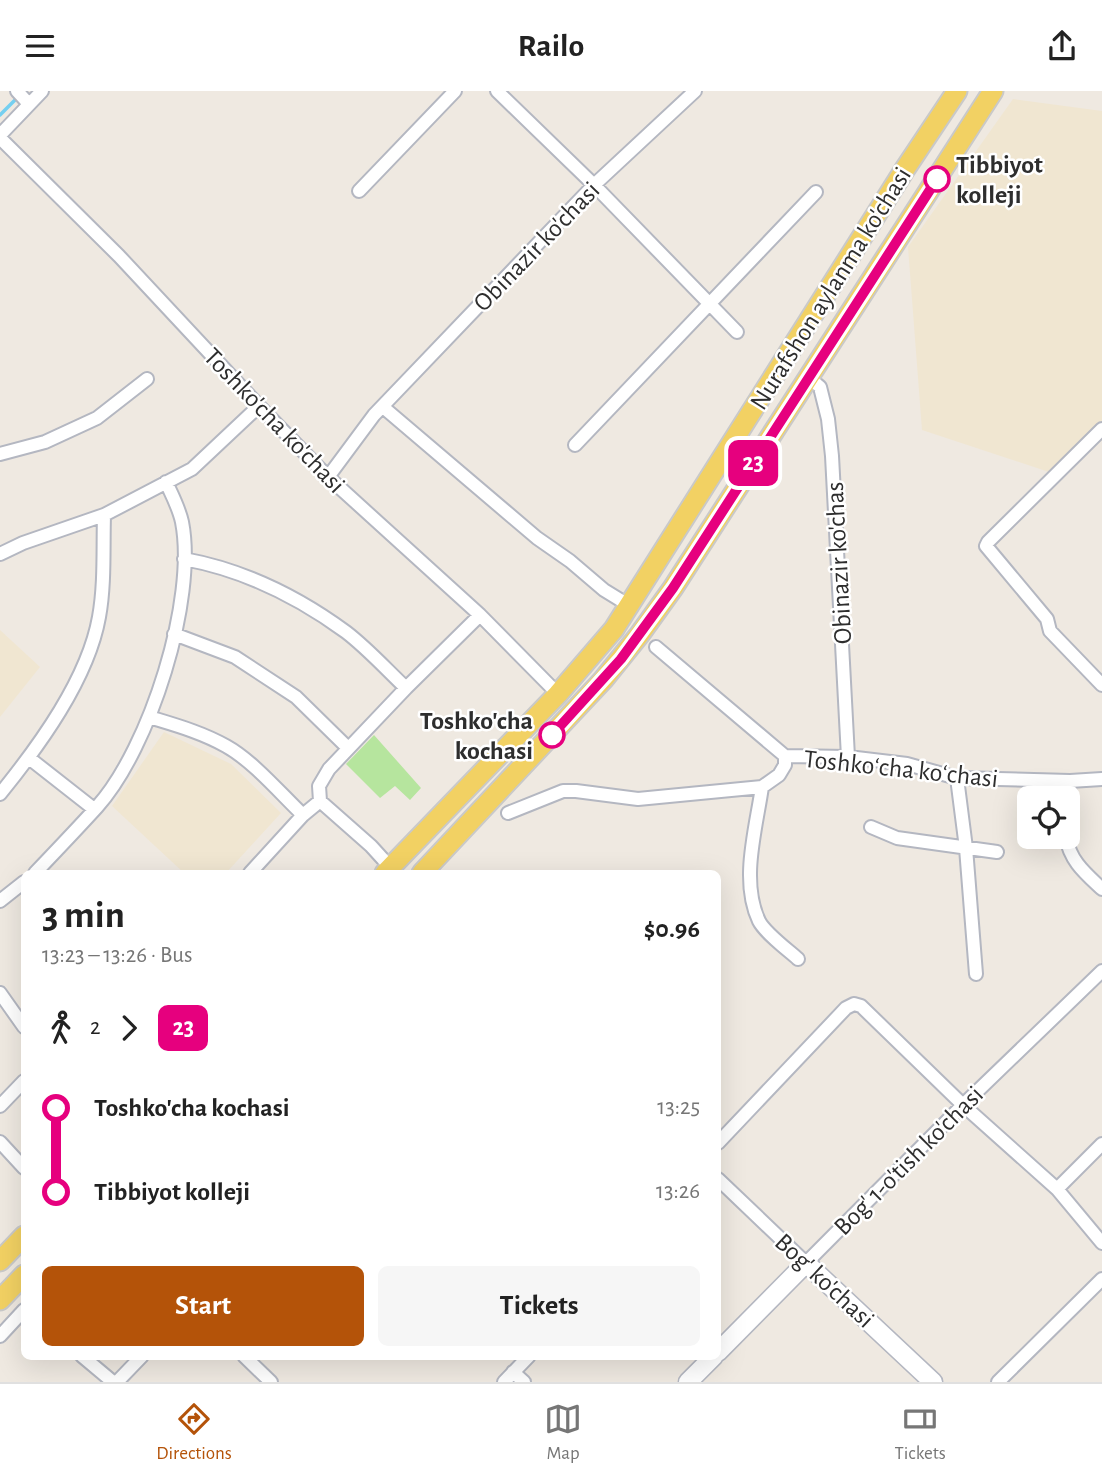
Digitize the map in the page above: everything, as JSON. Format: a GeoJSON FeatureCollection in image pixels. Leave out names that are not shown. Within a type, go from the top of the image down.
{"type":"FeatureCollection","features":[{"type":"Feature","properties":{"kind":"main road","name":"Nurafshon aylanma ko'chasi"},"geometry":{"type":"LineString","coordinates":[[388,870],[558,694],[614,629],[899,178],[957,91]]}},
{"type":"Feature","properties":{"kind":"main road","name":"Nurafshon aylanma ko'chasi"},"geometry":{"type":"LineString","coordinates":[[425,870],[603,680],[634,643],[673,588],[993,91]]}},
{"type":"Feature","properties":{"kind":"main road"},"geometry":{"type":"LineString","coordinates":[[0,1261],[21,1239]]}},
{"type":"Feature","properties":{"kind":"main road"},"geometry":{"type":"LineString","coordinates":[[0,1300],[14,1280]]}},
{"type":"Feature","properties":{"kind":"street"},"geometry":{"type":"LineString","coordinates":[[17,91],[29,104]]}},
{"type":"Feature","properties":{"kind":"street"},"geometry":{"type":"LineString","coordinates":[[0,137],[41,91]]}},
{"type":"Feature","properties":{"kind":"street"},"geometry":{"type":"LineString","coordinates":[[359,191],[455,91]]}},
{"type":"Feature","properties":{"kind":"street"},"geometry":{"type":"LineString","coordinates":[[497,91],[594,185],[737,333]]}},
{"type":"Feature","properties":{"kind":"street","name":"Obinazir ko'chasi"},"geometry":{"type":"LineString","coordinates":[[328,477],[383,407],[594,185],[695,91]]}},
{"type":"Feature","properties":{"kind":"street","name":"Toshko'cha ko'chasi"},"geometry":{"type":"LineString","coordinates":[[0,137],[119,256],[328,477],[480,615],[558,694]]}},
{"type":"Feature","properties":{"kind":"street"},"geometry":{"type":"LineString","coordinates":[[575,445],[816,192]]}},
{"type":"Feature","properties":{"kind":"street","name":"Obinazir ko'chas"},"geometry":{"type":"LineString","coordinates":[[808,377],[820,387],[828,419],[832,456],[848,757]]}},
{"type":"Feature","properties":{"kind":"street"},"geometry":{"type":"LineString","coordinates":[[0,454],[45,442],[97,418],[148,379]]}},
{"type":"Feature","properties":{"kind":"street"},"geometry":{"type":"LineString","coordinates":[[0,554],[104,515],[192,469],[259,406]]}},
{"type":"Feature","properties":{"kind":"street"},"geometry":{"type":"LineString","coordinates":[[383,407],[537,538],[604,590],[630,606]]}},
{"type":"Feature","properties":{"kind":"street"},"geometry":{"type":"LineString","coordinates":[[1102,429],[986,546],[1047,619],[1050,631],[1102,685]]}},
{"type":"Feature","properties":{"kind":"street"},"geometry":{"type":"LineString","coordinates":[[39,870],[94,809],[125,765],[149,717],[174,634],[185,583],[181,521],[166,482]]}},
{"type":"Feature","properties":{"kind":"street"},"geometry":{"type":"LineString","coordinates":[[0,794],[29,758],[58,713],[87,658],[99,618],[104,515]]}},
{"type":"Feature","properties":{"kind":"street"},"geometry":{"type":"LineString","coordinates":[[184,559],[216,565],[281,591],[347,633],[406,688]]}},
{"type":"Feature","properties":{"kind":"street"},"geometry":{"type":"LineString","coordinates":[[388,870],[370,846],[320,801],[319,786],[348,748],[480,615]]}},
{"type":"Feature","properties":{"kind":"street"},"geometry":{"type":"LineString","coordinates":[[174,634],[235,657],[296,697],[348,748]]}},
{"type":"Feature","properties":{"kind":"street","name":"Toshkoʻcha koʻchasi"},"geometry":{"type":"LineString","coordinates":[[656,647],[785,756],[848,757],[907,764],[957,778],[1070,781],[1102,779]]}},
{"type":"Feature","properties":{"kind":"street"},"geometry":{"type":"LineString","coordinates":[[149,717],[192,730],[228,747],[303,815]]}},
{"type":"Feature","properties":{"kind":"street"},"geometry":{"type":"LineString","coordinates":[[508,813],[563,792],[576,791],[638,799],[762,787],[779,775],[785,765],[785,756]]}},
{"type":"Feature","properties":{"kind":"street"},"geometry":{"type":"LineString","coordinates":[[29,758],[94,809]]}},
{"type":"Feature","properties":{"kind":"street"},"geometry":{"type":"LineString","coordinates":[[957,778],[966,848],[976,974]]}},
{"type":"Feature","properties":{"kind":"street"},"geometry":{"type":"LineString","coordinates":[[1070,781],[1070,786]]}},
{"type":"Feature","properties":{"kind":"street"},"geometry":{"type":"LineString","coordinates":[[762,787],[751,876],[752,898],[760,923],[798,959]]}},
{"type":"Feature","properties":{"kind":"street"},"geometry":{"type":"LineString","coordinates":[[253,870],[303,815],[320,801]]}},
{"type":"Feature","properties":{"kind":"street"},"geometry":{"type":"LineString","coordinates":[[871,827],[897,838],[997,852]]}},
{"type":"Feature","properties":{"kind":"street"},"geometry":{"type":"LineString","coordinates":[[1068,849],[1075,864],[1102,889]]}},
{"type":"Feature","properties":{"kind":"street"},"geometry":{"type":"LineString","coordinates":[[0,901],[21,884]]}},
{"type":"Feature","properties":{"kind":"street","name":"Bog' 1-o'tish ko'chasi"},"geometry":{"type":"LineString","coordinates":[[721,1349],[963,1105],[1102,971]]}},
{"type":"Feature","properties":{"kind":"street"},"geometry":{"type":"LineString","coordinates":[[0,993],[21,1023]]}},
{"type":"Feature","properties":{"kind":"street"},"geometry":{"type":"LineString","coordinates":[[721,1140],[846,1008],[854,1004],[861,1006],[963,1105],[1057,1189],[1102,1243]]}},
{"type":"Feature","properties":{"kind":"street"},"geometry":{"type":"LineString","coordinates":[[0,1106],[21,1084]]}},
{"type":"Feature","properties":{"kind":"street"},"geometry":{"type":"LineString","coordinates":[[0,1142],[21,1165]]}},
{"type":"Feature","properties":{"kind":"street"},"geometry":{"type":"LineString","coordinates":[[1057,1189],[1102,1144]]}},
{"type":"Feature","properties":{"kind":"street","name":"Bog' ko'chasi"},"geometry":{"type":"LineString","coordinates":[[721,1182],[933,1382]]}},
{"type":"Feature","properties":{"kind":"street"},"geometry":{"type":"LineString","coordinates":[[998,1382],[1102,1279]]}},
{"type":"Feature","properties":{"kind":"street"},"geometry":{"type":"LineString","coordinates":[[0,1336],[21,1313]]}},
{"type":"Feature","properties":{"kind":"street"},"geometry":{"type":"LineString","coordinates":[[87,1360],[115,1382],[138,1360]]}},
{"type":"Feature","properties":{"kind":"street"},"geometry":{"type":"LineString","coordinates":[[248,1360],[271,1382]]}},
{"type":"Feature","properties":{"kind":"street"},"geometry":{"type":"LineString","coordinates":[[504,1382],[525,1360]]}},
{"type":"Feature","properties":{"kind":"street"},"geometry":{"type":"LineString","coordinates":[[688,1382],[710,1360]]}},
{"type":"Feature","properties":{"kind":"street"},"geometry":{"type":"LineString","coordinates":[[513,1372],[524,1382]]}},
{"type":"Feature","properties":{"kind":"shaded area"},"geometry":{"type":"Polygon","coordinates":[[[1013,99],[1102,111],[1102,421],[1049,472],[922,430],[908,247],[1013,99]]]}},
{"type":"Feature","properties":{"kind":"shaded area"},"geometry":{"type":"Polygon","coordinates":[[[0,630],[40,667],[0,717],[0,630]]]}},
{"type":"Feature","properties":{"kind":"shaded area"},"geometry":{"type":"Polygon","coordinates":[[[164,732],[231,764],[281,813],[229,870],[181,870],[112,806],[164,732]]]}},
{"type":"Feature","properties":{"kind":"green space"},"geometry":{"type":"Polygon","coordinates":[[[374,735],[421,788],[410,800],[395,786],[380,798],[346,764],[374,735]]]}},
{"type":"Feature","properties":{"kind":"waterway"},"geometry":{"type":"LineString","coordinates":[[0,115],[18,97]]}},
{"type":"Feature","properties":{"kind":"bus line","name":"23"},"geometry":{"type":"LineString","coordinates":[[552,735],[621,659],[673,588],[937,179]]}},
{"type":"Feature","properties":{"kind":"place","name":"Tibbiyot kolleji"},"geometry":{"type":"Point","coordinates":[937,179]}},
{"type":"Feature","properties":{"kind":"place","name":"Toshko'cha kochasi"},"geometry":{"type":"Point","coordinates":[552,735]}}]}
